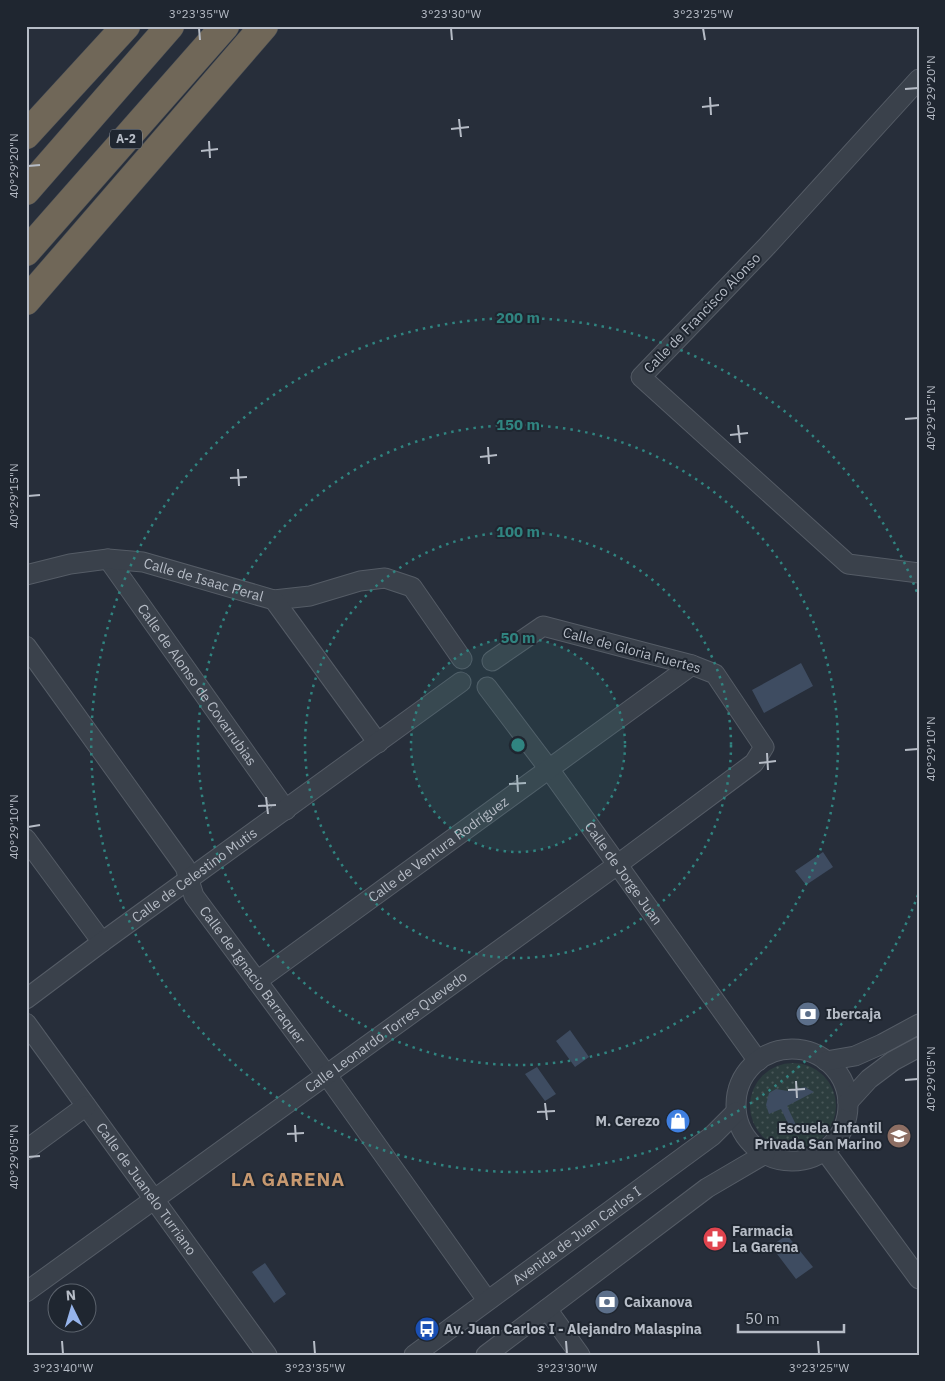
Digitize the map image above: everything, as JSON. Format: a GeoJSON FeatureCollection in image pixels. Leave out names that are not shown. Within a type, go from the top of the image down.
{"type":"FeatureCollection","features":[{"type":"Feature","properties":{"kind":"highway"},"geometry":{"type":"LineString","coordinates":[[26,135],[126,26]]}},
{"type":"Feature","properties":{"kind":"highway"},"geometry":{"type":"LineString","coordinates":[[26,191],[170,26]]}},
{"type":"Feature","properties":{"kind":"highway","name":"A-2"},"geometry":{"type":"LineString","coordinates":[[26,252],[225,26]]}},
{"type":"Feature","properties":{"kind":"highway"},"geometry":{"type":"LineString","coordinates":[[26,301],[264,26]]}},
{"type":"Feature","properties":{"kind":"street","name":"Calle de Francisco Alonso"},"geometry":{"type":"LineString","coordinates":[[919,79],[768,245],[641,376],[848,564],[919,573]]}},
{"type":"Feature","properties":{"kind":"street","name":"Calle de Isaac Peral"},"geometry":{"type":"LineString","coordinates":[[26,575],[70,564],[108,559],[143,562],[274,600],[310,596],[360,581],[385,578],[412,587],[462,659]]}},
{"type":"Feature","properties":{"kind":"street","name":"Calle de Alonso de Covarrubias"},"geometry":{"type":"LineString","coordinates":[[108,559],[286,810]]}},
{"type":"Feature","properties":{"kind":"street"},"geometry":{"type":"LineString","coordinates":[[274,600],[378,743]]}},
{"type":"Feature","properties":{"kind":"street","name":"Calle de Gloria Fuertes"},"geometry":{"type":"LineString","coordinates":[[492,660],[543,626],[692,665],[715,674],[764,747],[754,763],[617,865]]}},
{"type":"Feature","properties":{"kind":"street","name":"Calle de Ignacio Barraquer"},"geometry":{"type":"LineString","coordinates":[[26,646],[184,867],[194,896],[326,1074],[487,1300]]}},
{"type":"Feature","properties":{"kind":"street"},"geometry":{"type":"LineString","coordinates":[[474,653],[484,654],[492,660],[495,668],[493,681],[487,687],[470,689],[461,682],[458,671],[462,659],[474,653]]}},
{"type":"Feature","properties":{"kind":"street","name":"Calle de Ventura Rodríguez"},"geometry":{"type":"LineString","coordinates":[[257,981],[692,665]]}},
{"type":"Feature","properties":{"kind":"street","name":"Calle de Celestino Mutis"},"geometry":{"type":"LineString","coordinates":[[26,999],[461,682]]}},
{"type":"Feature","properties":{"kind":"street","name":"Calle de Jorge Juan"},"geometry":{"type":"LineString","coordinates":[[487,687],[549,769],[758,1061]]}},
{"type":"Feature","properties":{"kind":"street"},"geometry":{"type":"LineString","coordinates":[[26,839],[102,942]]}},
{"type":"Feature","properties":{"kind":"street","name":"Calle Leonardo Torres Quevedo"},"geometry":{"type":"LineString","coordinates":[[26,1292],[617,865]]}},
{"type":"Feature","properties":{"kind":"street","name":"Calle de Juanelo Turriano"},"geometry":{"type":"LineString","coordinates":[[26,1023],[267,1355]]}},
{"type":"Feature","properties":{"kind":"street"},"geometry":{"type":"LineString","coordinates":[[826,1061],[855,1056],[919,1024]]}},
{"type":"Feature","properties":{"kind":"street"},"geometry":{"type":"LineString","coordinates":[[848,1102],[868,1079],[893,1061],[919,1047]]}},
{"type":"Feature","properties":{"kind":"street"},"geometry":{"type":"LineString","coordinates":[[792,1049],[810,1052],[826,1061],[841,1079],[848,1102],[846,1120],[838,1137],[825,1150],[811,1158],[795,1161],[779,1160],[764,1154],[750,1143],[741,1129],[736,1112],[737,1092],[745,1075],[758,1061],[774,1052],[792,1049]]}},
{"type":"Feature","properties":{"kind":"street"},"geometry":{"type":"LineString","coordinates":[[26,1150],[86,1106]]}},
{"type":"Feature","properties":{"kind":"street","name":"Avenida de Juan Carlos I"},"geometry":{"type":"LineString","coordinates":[[414,1355],[712,1136],[736,1112]]}},
{"type":"Feature","properties":{"kind":"street"},"geometry":{"type":"LineString","coordinates":[[825,1150],[919,1279]]}},
{"type":"Feature","properties":{"kind":"street"},"geometry":{"type":"LineString","coordinates":[[486,1355],[707,1188],[764,1154]]}},
{"type":"Feature","properties":{"kind":"street"},"geometry":{"type":"LineString","coordinates":[[547,1309],[580,1355]]}},
{"type":"Feature","properties":{"kind":"shaded area"},"geometry":{"type":"Polygon","coordinates":[[[793,1063],[810,1066],[824,1075],[833,1089],[836,1106],[833,1123],[824,1137],[810,1146],[793,1149],[776,1146],[762,1137],[753,1123],[750,1106],[753,1089],[762,1075],[776,1066],[793,1063]]]}},
{"type":"Feature","properties":{"kind":"water"},"geometry":{"type":"Polygon","coordinates":[[[801,663],[813,686],[764,713],[752,690],[801,663]]]}},
{"type":"Feature","properties":{"kind":"water"},"geometry":{"type":"Polygon","coordinates":[[[823,852],[833,867],[806,885],[795,871],[823,852]]]}},
{"type":"Feature","properties":{"kind":"water"},"geometry":{"type":"Polygon","coordinates":[[[570,1030],[589,1057],[575,1067],[556,1041],[570,1030]]]}},
{"type":"Feature","properties":{"kind":"water"},"geometry":{"type":"Polygon","coordinates":[[[537,1067],[556,1094],[545,1101],[525,1074],[537,1067]]]}},
{"type":"Feature","properties":{"kind":"water"},"geometry":{"type":"Polygon","coordinates":[[[805,1087],[814,1092],[787,1106],[797,1127],[791,1130],[781,1109],[769,1114],[766,1105],[769,1093],[776,1089],[788,1091],[805,1087]]]}},
{"type":"Feature","properties":{"kind":"water"},"geometry":{"type":"Polygon","coordinates":[[[787,1235],[813,1267],[796,1279],[771,1246],[787,1235]]]}},
{"type":"Feature","properties":{"kind":"water"},"geometry":{"type":"Polygon","coordinates":[[[265,1263],[286,1294],[274,1303],[252,1272],[265,1263]]]}},
{"type":"Feature","properties":{"kind":"place","name":"Ibercaja"},"geometry":{"type":"Point","coordinates":[808,1014]}},
{"type":"Feature","properties":{"kind":"place","name":"M. Cerezo"},"geometry":{"type":"Point","coordinates":[678,1121]}},
{"type":"Feature","properties":{"kind":"place","name":"Escuela Infantil Privada San Marino"},"geometry":{"type":"Point","coordinates":[899,1136]}},
{"type":"Feature","properties":{"kind":"place","name":"Farmacia La Garena"},"geometry":{"type":"Point","coordinates":[715,1239]}},
{"type":"Feature","properties":{"kind":"place","name":"Caixanova"},"geometry":{"type":"Point","coordinates":[607,1302]}},
{"type":"Feature","properties":{"kind":"place","name":"Av. Juan Carlos I - Alejandro Malaspina"},"geometry":{"type":"Point","coordinates":[427,1329]}},
{"type":"Feature","properties":{"kind":"district","name":"LA GARENA"},"geometry":{"type":"Point","coordinates":[288,1179]}}]}
